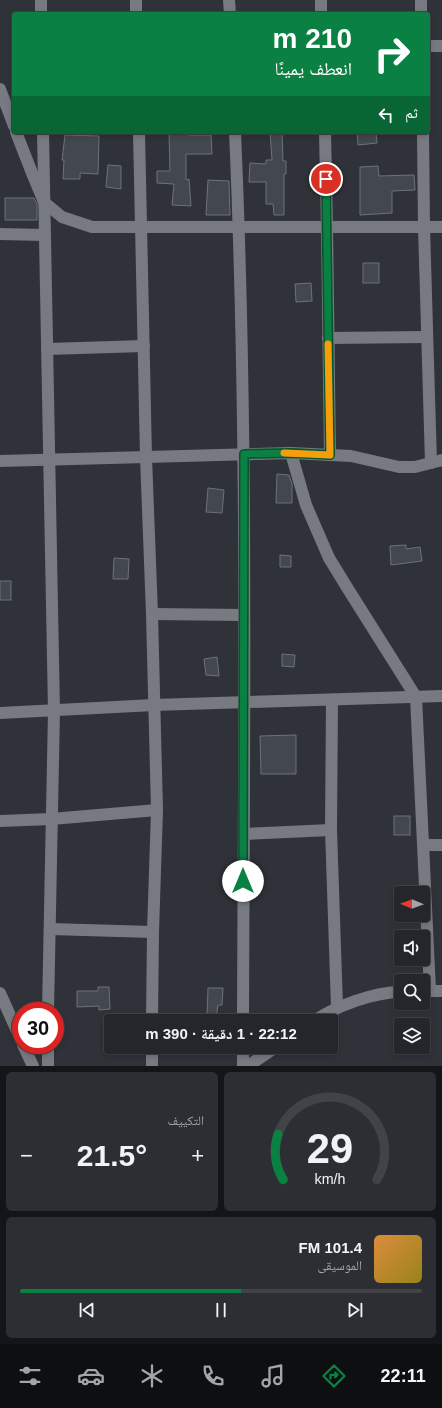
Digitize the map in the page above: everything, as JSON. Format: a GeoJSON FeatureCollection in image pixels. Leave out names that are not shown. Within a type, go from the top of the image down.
{"type":"FeatureCollection","features":[{"type":"Feature","properties":{"kind":"street"},"geometry":{"type":"LineString","coordinates":[[40,0],[41,12]]}},
{"type":"Feature","properties":{"kind":"street"},"geometry":{"type":"LineString","coordinates":[[136,0],[136,12]]}},
{"type":"Feature","properties":{"kind":"street"},"geometry":{"type":"LineString","coordinates":[[229,0],[230,12]]}},
{"type":"Feature","properties":{"kind":"street"},"geometry":{"type":"LineString","coordinates":[[321,0],[321,12]]}},
{"type":"Feature","properties":{"kind":"street"},"geometry":{"type":"LineString","coordinates":[[421,0],[421,12]]}},
{"type":"Feature","properties":{"kind":"street"},"geometry":{"type":"LineString","coordinates":[[430,46],[442,46]]}},
{"type":"Feature","properties":{"kind":"street"},"geometry":{"type":"LineString","coordinates":[[0,89],[12,121]]}},
{"type":"Feature","properties":{"kind":"street"},"geometry":{"type":"LineString","coordinates":[[17,134],[44,202],[62,217],[92,227],[442,227]]}},
{"type":"Feature","properties":{"kind":"street"},"geometry":{"type":"LineString","coordinates":[[43,134],[54,710],[48,1002]]}},
{"type":"Feature","properties":{"kind":"street"},"geometry":{"type":"LineString","coordinates":[[139,134],[146,457],[157,810],[152,1014]]}},
{"type":"Feature","properties":{"kind":"street"},"geometry":{"type":"LineString","coordinates":[[235,134],[239,227],[244,454],[243,1014]]}},
{"type":"Feature","properties":{"kind":"street"},"geometry":{"type":"LineString","coordinates":[[325,134],[328,227],[330,455]]}},
{"type":"Feature","properties":{"kind":"street"},"geometry":{"type":"LineString","coordinates":[[0,462],[291,453],[351,456],[399,467],[415,467],[436,462],[427,337],[423,134]]}},
{"type":"Feature","properties":{"kind":"street"},"geometry":{"type":"LineString","coordinates":[[0,234],[45,235]]}},
{"type":"Feature","properties":{"kind":"street"},"geometry":{"type":"LineString","coordinates":[[328,338],[427,337]]}},
{"type":"Feature","properties":{"kind":"street"},"geometry":{"type":"LineString","coordinates":[[47,349],[144,346]]}},
{"type":"Feature","properties":{"kind":"street"},"geometry":{"type":"LineString","coordinates":[[291,453],[306,505],[329,558],[416,697],[432,991]]}},
{"type":"Feature","properties":{"kind":"street"},"geometry":{"type":"LineString","coordinates":[[152,614],[244,615]]}},
{"type":"Feature","properties":{"kind":"street"},"geometry":{"type":"LineString","coordinates":[[0,713],[154,705],[442,696]]}},
{"type":"Feature","properties":{"kind":"street"},"geometry":{"type":"LineString","coordinates":[[332,700],[331,830],[337,1007]]}},
{"type":"Feature","properties":{"kind":"street"},"geometry":{"type":"LineString","coordinates":[[0,821],[51,820],[157,810]]}},
{"type":"Feature","properties":{"kind":"street"},"geometry":{"type":"LineString","coordinates":[[244,834],[331,830]]}},
{"type":"Feature","properties":{"kind":"street"},"geometry":{"type":"LineString","coordinates":[[423,845],[442,845]]}},
{"type":"Feature","properties":{"kind":"street"},"geometry":{"type":"LineString","coordinates":[[50,929],[153,932]]}},
{"type":"Feature","properties":{"kind":"street"},"geometry":{"type":"LineString","coordinates":[[326,1014],[337,1007],[358,1000],[394,992]]}},
{"type":"Feature","properties":{"kind":"street"},"geometry":{"type":"LineString","coordinates":[[0,993],[12,1020]]}},
{"type":"Feature","properties":{"kind":"street"},"geometry":{"type":"LineString","coordinates":[[27,1054],[33,1066]]}},
{"type":"Feature","properties":{"kind":"street"},"geometry":{"type":"LineString","coordinates":[[48,1054],[48,1066]]}},
{"type":"Feature","properties":{"kind":"street"},"geometry":{"type":"LineString","coordinates":[[152,1054],[152,1066]]}},
{"type":"Feature","properties":{"kind":"street"},"geometry":{"type":"LineString","coordinates":[[243,1054],[243,1066]]}},
{"type":"Feature","properties":{"kind":"street"},"geometry":{"type":"LineString","coordinates":[[248,1066],[266,1054]]}},
{"type":"Feature","properties":{"kind":"building"},"geometry":{"type":"Polygon","coordinates":[[[169,134],[211,135],[212,154],[186,154],[186,180],[189,179],[191,206],[172,205],[174,184],[157,183],[157,171],[170,171],[169,134]]]}},
{"type":"Feature","properties":{"kind":"building"},"geometry":{"type":"Polygon","coordinates":[[[270,134],[282,134],[283,161],[286,161],[286,174],[284,174],[284,215],[274,215],[273,204],[266,204],[266,182],[249,182],[250,163],[266,164],[266,160],[272,160],[270,134]]]}},
{"type":"Feature","properties":{"kind":"building"},"geometry":{"type":"Polygon","coordinates":[[[357,134],[376,134],[377,143],[358,145],[357,134]]]}},
{"type":"Feature","properties":{"kind":"building"},"geometry":{"type":"Polygon","coordinates":[[[65,135],[99,136],[98,174],[80,173],[80,179],[63,179],[64,160],[62,160],[65,135]]]}},
{"type":"Feature","properties":{"kind":"building"},"geometry":{"type":"Polygon","coordinates":[[[108,165],[121,166],[121,189],[106,187],[108,165]]]}},
{"type":"Feature","properties":{"kind":"building"},"geometry":{"type":"Polygon","coordinates":[[[378,166],[379,176],[414,175],[415,190],[392,191],[392,213],[360,215],[360,167],[378,166]]]}},
{"type":"Feature","properties":{"kind":"building"},"geometry":{"type":"Polygon","coordinates":[[[208,180],[229,181],[230,215],[206,215],[208,180]]]}},
{"type":"Feature","properties":{"kind":"building"},"geometry":{"type":"Polygon","coordinates":[[[5,198],[34,198],[37,204],[37,220],[5,220],[5,198]]]}},
{"type":"Feature","properties":{"kind":"building"},"geometry":{"type":"Polygon","coordinates":[[[363,263],[379,263],[379,283],[363,283],[363,263]]]}},
{"type":"Feature","properties":{"kind":"building"},"geometry":{"type":"Polygon","coordinates":[[[311,283],[312,301],[296,302],[295,284],[311,283]]]}},
{"type":"Feature","properties":{"kind":"building"},"geometry":{"type":"Polygon","coordinates":[[[277,474],[289,475],[292,484],[292,503],[276,503],[277,474]]]}},
{"type":"Feature","properties":{"kind":"building"},"geometry":{"type":"Polygon","coordinates":[[[208,488],[224,490],[222,513],[206,512],[208,488]]]}},
{"type":"Feature","properties":{"kind":"building"},"geometry":{"type":"Polygon","coordinates":[[[406,545],[406,549],[420,547],[422,561],[391,565],[390,546],[406,545]]]}},
{"type":"Feature","properties":{"kind":"building"},"geometry":{"type":"Polygon","coordinates":[[[280,555],[291,556],[291,567],[280,567],[280,555]]]}},
{"type":"Feature","properties":{"kind":"building"},"geometry":{"type":"Polygon","coordinates":[[[114,558],[129,559],[128,579],[113,579],[114,558]]]}},
{"type":"Feature","properties":{"kind":"building"},"geometry":{"type":"Polygon","coordinates":[[[0,581],[11,581],[11,600],[0,600],[0,581]]]}},
{"type":"Feature","properties":{"kind":"building"},"geometry":{"type":"Polygon","coordinates":[[[282,654],[295,655],[294,667],[282,666],[282,654]]]}},
{"type":"Feature","properties":{"kind":"building"},"geometry":{"type":"Polygon","coordinates":[[[217,657],[219,676],[206,675],[204,659],[217,657]]]}},
{"type":"Feature","properties":{"kind":"building"},"geometry":{"type":"Polygon","coordinates":[[[296,735],[296,774],[261,774],[260,736],[296,735]]]}},
{"type":"Feature","properties":{"kind":"building"},"geometry":{"type":"Polygon","coordinates":[[[394,816],[410,816],[410,835],[394,835],[394,816]]]}},
{"type":"Feature","properties":{"kind":"building"},"geometry":{"type":"Polygon","coordinates":[[[98,987],[109,987],[110,1009],[99,1010],[99,1006],[77,1007],[77,991],[98,991],[98,987]]]}},
{"type":"Feature","properties":{"kind":"building"},"geometry":{"type":"Polygon","coordinates":[[[208,988],[223,988],[222,1005],[218,1005],[217,1014],[207,1014],[208,988]]]}},
{"type":"Feature","properties":{"kind":"slow traffic"},"geometry":{"type":"LineString","coordinates":[[284,453],[330,455],[328,344]]}},
{"type":"Feature","properties":{"kind":"route"},"geometry":{"type":"LineString","coordinates":[[243,881],[244,454],[291,453],[330,455],[328,227],[326,179]]}}]}
